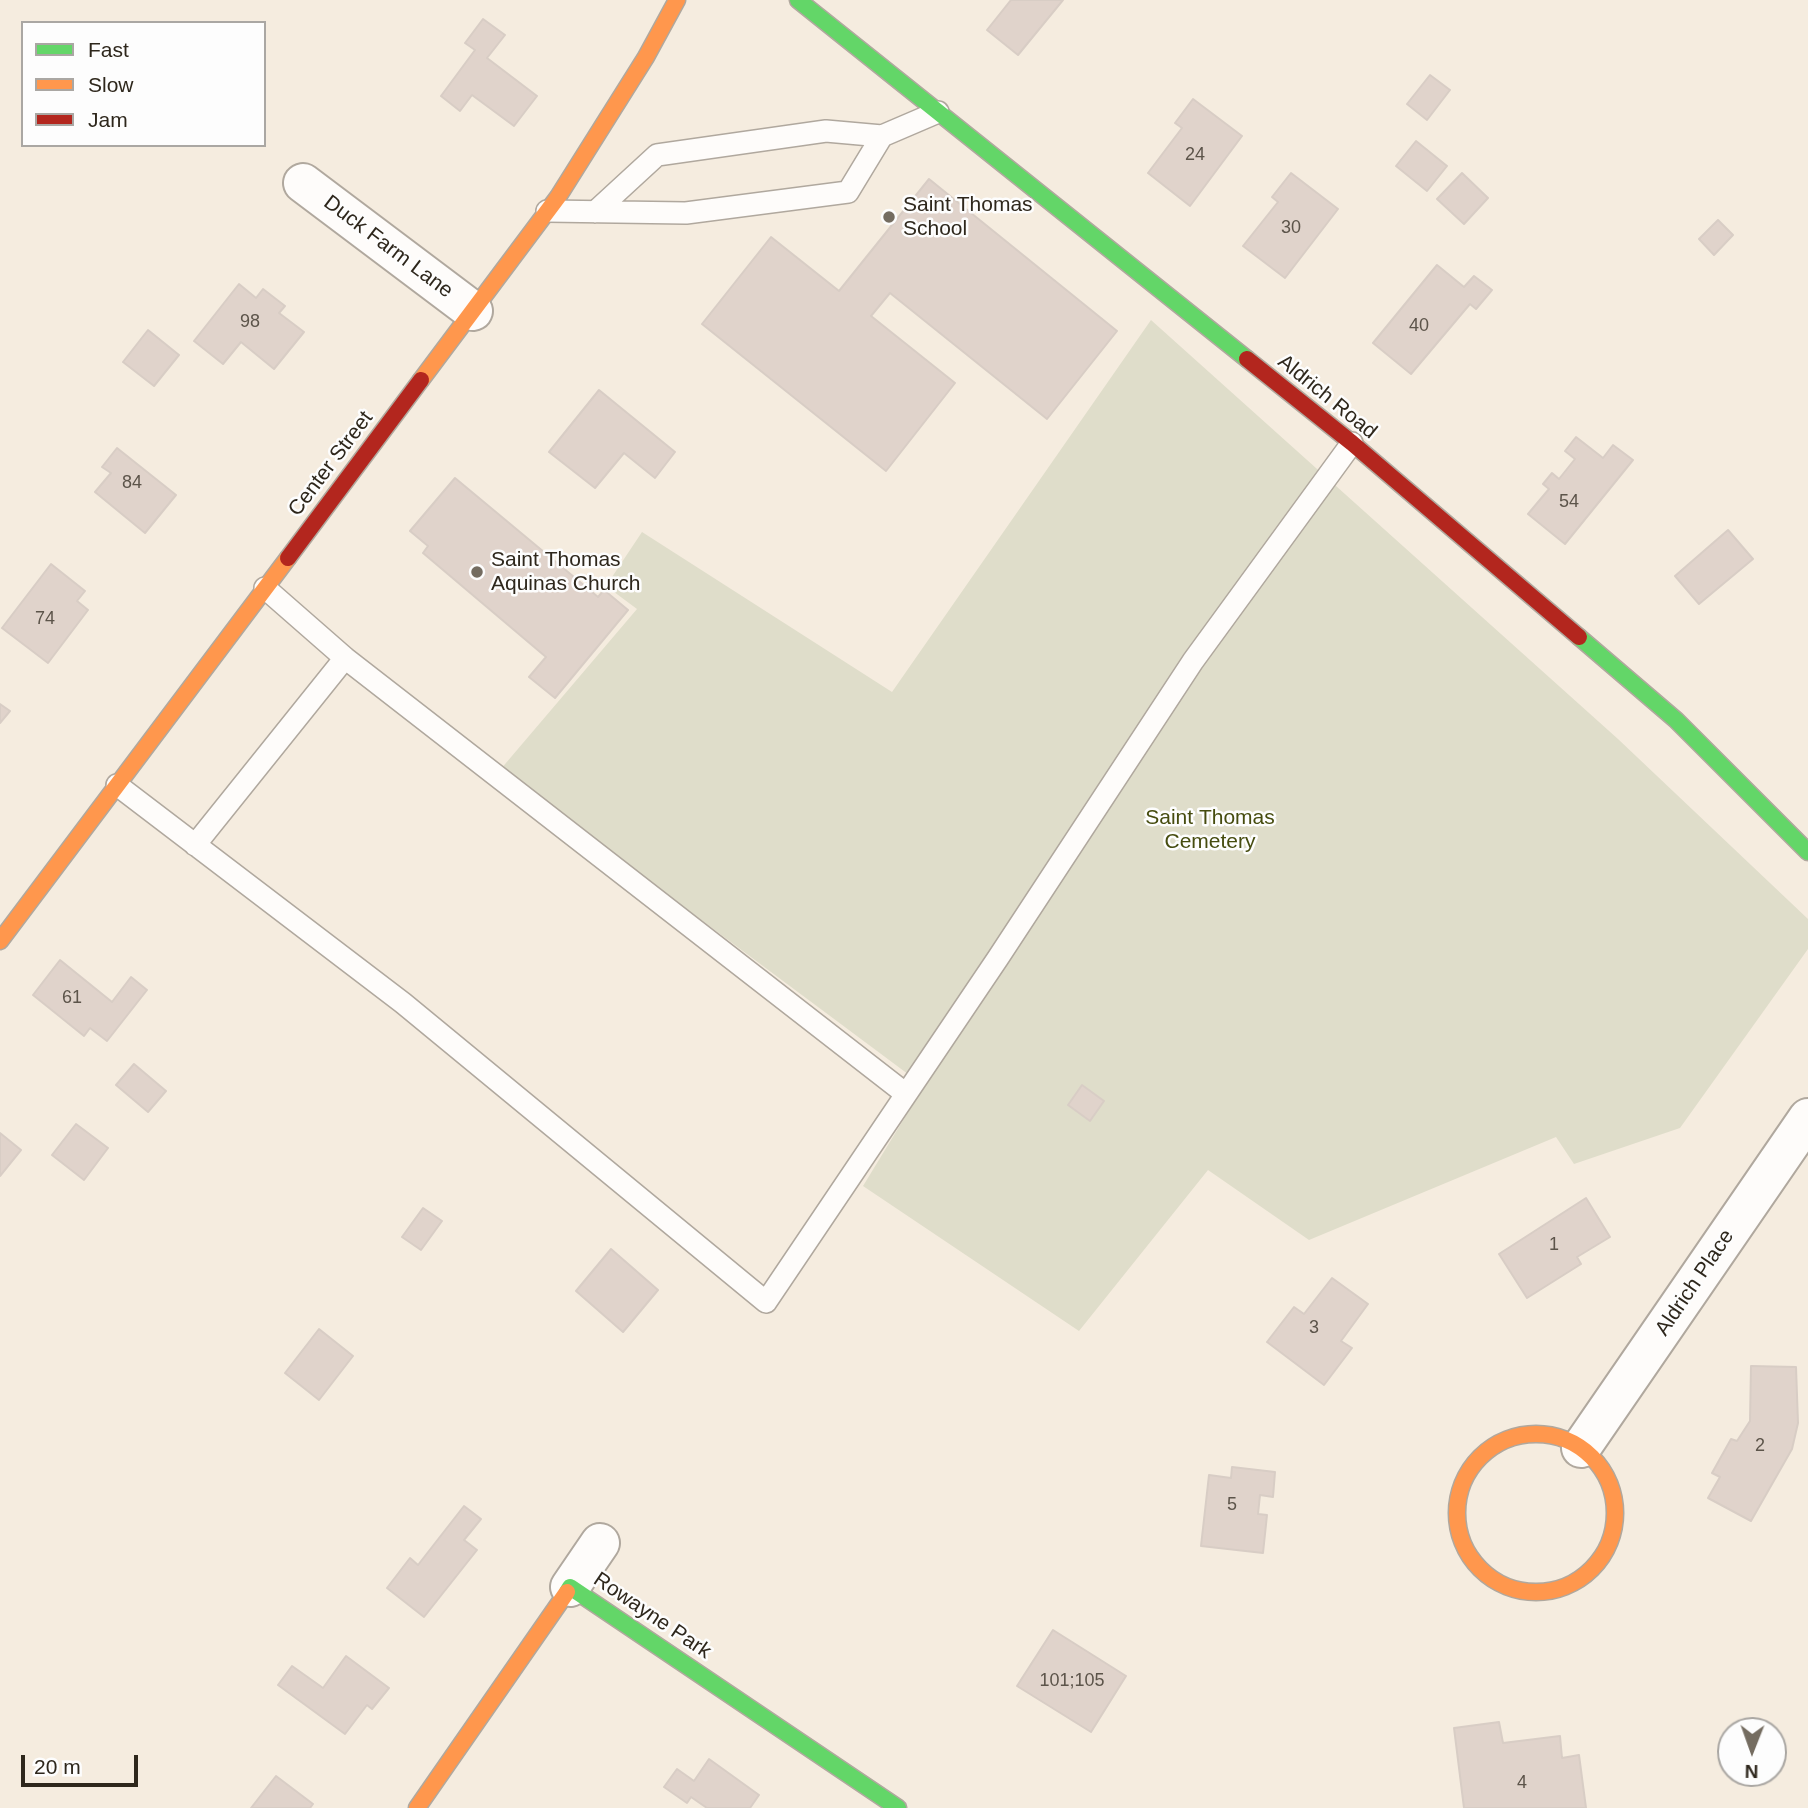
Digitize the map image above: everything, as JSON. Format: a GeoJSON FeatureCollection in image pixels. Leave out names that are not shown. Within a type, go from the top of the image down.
{"type":"FeatureCollection","features":[{"type":"Feature","properties":{"kind":"street","name":"Center Street"},"geometry":{"type":"LineString","coordinates":[[0,941],[547,211],[646,57],[677,0]]}},
{"type":"Feature","properties":{"kind":"street","name":"Aldrich Road"},"geometry":{"type":"LineString","coordinates":[[797,0],[1352,443],[1676,720],[1808,852]]}},
{"type":"Feature","properties":{"kind":"street","name":"Duck Farm Lane"},"geometry":{"type":"LineString","coordinates":[[303,183],[472,311]]}},
{"type":"Feature","properties":{"kind":"street","name":"Aldrich Place"},"geometry":{"type":"LineString","coordinates":[[1581,1448],[1808,1118]]}},
{"type":"Feature","properties":{"kind":"street"},"geometry":{"type":"LineString","coordinates":[[1533,1434],[1566,1440],[1581,1448],[1594,1459],[1604,1473],[1615,1504],[1615,1521],[1604,1553],[1594,1567],[1581,1578],[1567,1586],[1551,1590],[1519,1590],[1490,1577],[1468,1553],[1458,1523],[1460,1491],[1475,1463],[1500,1443],[1533,1434]]}},
{"type":"Feature","properties":{"kind":"street"},"geometry":{"type":"LineString","coordinates":[[570,1587],[600,1543]]}},
{"type":"Feature","properties":{"kind":"street","name":"Rowayne Park"},"geometry":{"type":"LineString","coordinates":[[417,1808],[570,1587],[898,1808]]}},
{"type":"Feature","properties":{"kind":"lane"},"geometry":{"type":"LineString","coordinates":[[595,212],[657,155],[826,131],[882,136],[938,112]]}},
{"type":"Feature","properties":{"kind":"lane"},"geometry":{"type":"LineString","coordinates":[[547,211],[686,213],[848,192],[882,136]]}},
{"type":"Feature","properties":{"kind":"lane"},"geometry":{"type":"LineString","coordinates":[[117,785],[403,1003],[766,1302],[1193,661],[1352,443]]}},
{"type":"Feature","properties":{"kind":"lane"},"geometry":{"type":"LineString","coordinates":[[265,588],[345,658],[906,1094]]}},
{"type":"Feature","properties":{"kind":"lane"},"geometry":{"type":"LineString","coordinates":[[195,845],[345,658]]}},
{"type":"Feature","properties":{"kind":"green space","name":"Saint Thomas Cemetery"},"geometry":{"type":"Polygon","coordinates":[[[1151,320],[1618,739],[1808,919],[1808,949],[1680,1128],[1574,1164],[1556,1137],[1309,1240],[1208,1170],[1079,1331],[863,1186],[924,1086],[500,770],[637,609],[606,586],[642,532],[892,692],[1151,320]]]}},
{"type":"Feature","properties":{"kind":"building"},"geometry":{"type":"Polygon","coordinates":[[[1011,0],[1063,0],[1018,55],[987,30],[1011,0]]]}},
{"type":"Feature","properties":{"kind":"building"},"geometry":{"type":"Polygon","coordinates":[[[483,19],[505,35],[487,58],[537,96],[514,126],[472,95],[460,111],[441,96],[475,50],[465,43],[483,19]]]}},
{"type":"Feature","properties":{"kind":"building"},"geometry":{"type":"Polygon","coordinates":[[[1430,75],[1450,90],[1427,120],[1407,104],[1430,75]]]}},
{"type":"Feature","properties":{"kind":"building"},"geometry":{"type":"Polygon","coordinates":[[[1193,99],[1242,136],[1190,206],[1148,173],[1182,128],[1175,123],[1193,99]]]}},
{"type":"Feature","properties":{"kind":"building"},"geometry":{"type":"Polygon","coordinates":[[[1416,141],[1447,166],[1427,191],[1396,166],[1416,141]]]}},
{"type":"Feature","properties":{"kind":"building"},"geometry":{"type":"Polygon","coordinates":[[[1291,173],[1338,209],[1285,278],[1243,246],[1278,202],[1272,197],[1291,173]]]}},
{"type":"Feature","properties":{"kind":"building"},"geometry":{"type":"Polygon","coordinates":[[[1462,173],[1488,198],[1464,224],[1437,199],[1462,173]]]}},
{"type":"Feature","properties":{"kind":"building"},"geometry":{"type":"Polygon","coordinates":[[[929,179],[1117,331],[1047,419],[890,293],[871,316],[955,383],[886,471],[702,324],[771,237],[839,291],[929,179]]]}},
{"type":"Feature","properties":{"kind":"building"},"geometry":{"type":"Polygon","coordinates":[[[1718,220],[1733,235],[1714,255],[1699,239],[1718,220]]]}},
{"type":"Feature","properties":{"kind":"building"},"geometry":{"type":"Polygon","coordinates":[[[1437,265],[1464,287],[1474,276],[1492,290],[1476,309],[1470,304],[1411,374],[1373,343],[1437,265]]]}},
{"type":"Feature","properties":{"kind":"building"},"geometry":{"type":"Polygon","coordinates":[[[239,284],[256,298],[263,289],[285,306],[279,313],[304,332],[274,369],[241,342],[223,364],[194,341],[239,284]]]}},
{"type":"Feature","properties":{"kind":"building"},"geometry":{"type":"Polygon","coordinates":[[[148,330],[179,355],[154,386],[123,362],[148,330]]]}},
{"type":"Feature","properties":{"kind":"building"},"geometry":{"type":"Polygon","coordinates":[[[599,390],[675,452],[655,478],[624,453],[595,488],[549,452],[599,390]]]}},
{"type":"Feature","properties":{"kind":"building"},"geometry":{"type":"Polygon","coordinates":[[[1576,437],[1603,458],[1613,445],[1633,460],[1565,544],[1528,514],[1549,489],[1543,484],[1552,473],[1559,479],[1575,459],[1565,451],[1576,437]]]}},
{"type":"Feature","properties":{"kind":"building"},"geometry":{"type":"Polygon","coordinates":[[[117,448],[176,495],[145,533],[95,492],[111,473],[102,467],[117,448]]]}},
{"type":"Feature","properties":{"kind":"building"},"geometry":{"type":"Polygon","coordinates":[[[455,478],[598,597],[604,590],[628,610],[555,698],[529,677],[546,657],[423,553],[428,546],[410,531],[455,478]]]}},
{"type":"Feature","properties":{"kind":"building"},"geometry":{"type":"Polygon","coordinates":[[[1728,530],[1753,559],[1699,604],[1675,576],[1728,530]]]}},
{"type":"Feature","properties":{"kind":"building"},"geometry":{"type":"Polygon","coordinates":[[[51,564],[85,591],[77,601],[88,610],[48,663],[2,628],[51,564]]]}},
{"type":"Feature","properties":{"kind":"building"},"geometry":{"type":"Polygon","coordinates":[[[0,704],[10,711],[0,723],[0,704]]]}},
{"type":"Feature","properties":{"kind":"building"},"geometry":{"type":"Polygon","coordinates":[[[60,960],[112,1002],[131,977],[147,990],[107,1041],[90,1028],[84,1036],[33,995],[60,960]]]}},
{"type":"Feature","properties":{"kind":"building"},"geometry":{"type":"Polygon","coordinates":[[[134,1064],[166,1091],[148,1112],[116,1085],[134,1064]]]}},
{"type":"Feature","properties":{"kind":"building"},"geometry":{"type":"Polygon","coordinates":[[[1082,1085],[1104,1101],[1090,1121],[1068,1105],[1082,1085]]]}},
{"type":"Feature","properties":{"kind":"building"},"geometry":{"type":"Polygon","coordinates":[[[76,1124],[108,1148],[84,1180],[52,1155],[76,1124]]]}},
{"type":"Feature","properties":{"kind":"building"},"geometry":{"type":"Polygon","coordinates":[[[0,1133],[21,1150],[0,1176],[0,1133]]]}},
{"type":"Feature","properties":{"kind":"building"},"geometry":{"type":"Polygon","coordinates":[[[1586,1198],[1610,1237],[1577,1257],[1581,1264],[1527,1298],[1499,1254],[1586,1198]]]}},
{"type":"Feature","properties":{"kind":"building"},"geometry":{"type":"Polygon","coordinates":[[[423,1208],[442,1221],[421,1250],[402,1237],[423,1208]]]}},
{"type":"Feature","properties":{"kind":"building"},"geometry":{"type":"Polygon","coordinates":[[[611,1249],[658,1290],[623,1332],[576,1291],[611,1249]]]}},
{"type":"Feature","properties":{"kind":"building"},"geometry":{"type":"Polygon","coordinates":[[[1332,1278],[1368,1304],[1341,1341],[1352,1348],[1324,1385],[1267,1342],[1294,1307],[1304,1314],[1332,1278]]]}},
{"type":"Feature","properties":{"kind":"building"},"geometry":{"type":"Polygon","coordinates":[[[319,1329],[353,1356],[319,1400],[285,1373],[319,1329]]]}},
{"type":"Feature","properties":{"kind":"building"},"geometry":{"type":"Polygon","coordinates":[[[1751,1366],[1796,1367],[1798,1423],[1792,1449],[1751,1521],[1708,1498],[1720,1477],[1712,1473],[1731,1439],[1737,1441],[1750,1421],[1751,1366]]]}},
{"type":"Feature","properties":{"kind":"building"},"geometry":{"type":"Polygon","coordinates":[[[1232,1467],[1275,1472],[1273,1497],[1260,1495],[1258,1514],[1267,1515],[1263,1553],[1201,1546],[1209,1475],[1231,1478],[1232,1467]]]}},
{"type":"Feature","properties":{"kind":"building"},"geometry":{"type":"Polygon","coordinates":[[[464,1506],[481,1519],[464,1540],[477,1550],[424,1617],[387,1588],[410,1558],[418,1565],[464,1506]]]}},
{"type":"Feature","properties":{"kind":"building"},"geometry":{"type":"Polygon","coordinates":[[[1053,1630],[1126,1676],[1091,1732],[1017,1686],[1053,1630]]]}},
{"type":"Feature","properties":{"kind":"building"},"geometry":{"type":"Polygon","coordinates":[[[346,1656],[389,1688],[372,1709],[367,1705],[345,1734],[278,1685],[292,1666],[323,1688],[346,1656]]]}},
{"type":"Feature","properties":{"kind":"building"},"geometry":{"type":"Polygon","coordinates":[[[1499,1722],[1503,1743],[1560,1736],[1562,1758],[1579,1755],[1586,1808],[1464,1808],[1454,1728],[1499,1722]]]}},
{"type":"Feature","properties":{"kind":"building"},"geometry":{"type":"Polygon","coordinates":[[[709,1759],[759,1795],[750,1808],[707,1808],[691,1797],[687,1803],[664,1787],[677,1769],[694,1781],[709,1759]]]}},
{"type":"Feature","properties":{"kind":"building"},"geometry":{"type":"Polygon","coordinates":[[[276,1776],[313,1804],[310,1808],[251,1808],[276,1776]]]}},
{"type":"Feature","properties":{"kind":"traffic: fast"},"geometry":{"type":"LineString","coordinates":[[798,0],[1247,359]]}},
{"type":"Feature","properties":{"kind":"traffic: fast"},"geometry":{"type":"LineString","coordinates":[[1579,637],[1676,720],[1808,852]]}},
{"type":"Feature","properties":{"kind":"traffic: fast"},"geometry":{"type":"LineString","coordinates":[[567,1592],[570,1587],[898,1808]]}},
{"type":"Feature","properties":{"kind":"traffic: slow"},"geometry":{"type":"LineString","coordinates":[[421,380],[558,197],[646,57],[677,0]]}},
{"type":"Feature","properties":{"kind":"traffic: slow"},"geometry":{"type":"LineString","coordinates":[[0,941],[288,558]]}},
{"type":"Feature","properties":{"kind":"traffic: slow"},"geometry":{"type":"LineString","coordinates":[[1536,1434],[1566,1440],[1592,1457],[1609,1483],[1615,1513],[1609,1543],[1592,1569],[1566,1586],[1536,1592],[1506,1586],[1480,1569],[1463,1543],[1457,1513],[1463,1483],[1480,1457],[1506,1440],[1536,1434]]}},
{"type":"Feature","properties":{"kind":"traffic: slow"},"geometry":{"type":"LineString","coordinates":[[417,1808],[567,1592]]}},
{"type":"Feature","properties":{"kind":"traffic: jam"},"geometry":{"type":"LineString","coordinates":[[1247,359],[1352,443],[1579,637]]}},
{"type":"Feature","properties":{"kind":"traffic: jam"},"geometry":{"type":"LineString","coordinates":[[288,558],[421,380]]}},
{"type":"Feature","properties":{"kind":"place","name":"Saint Thomas School"},"geometry":{"type":"Point","coordinates":[889,217]}},
{"type":"Feature","properties":{"kind":"place","name":"Saint Thomas Aquinas Church"},"geometry":{"type":"Point","coordinates":[477,572]}}]}
